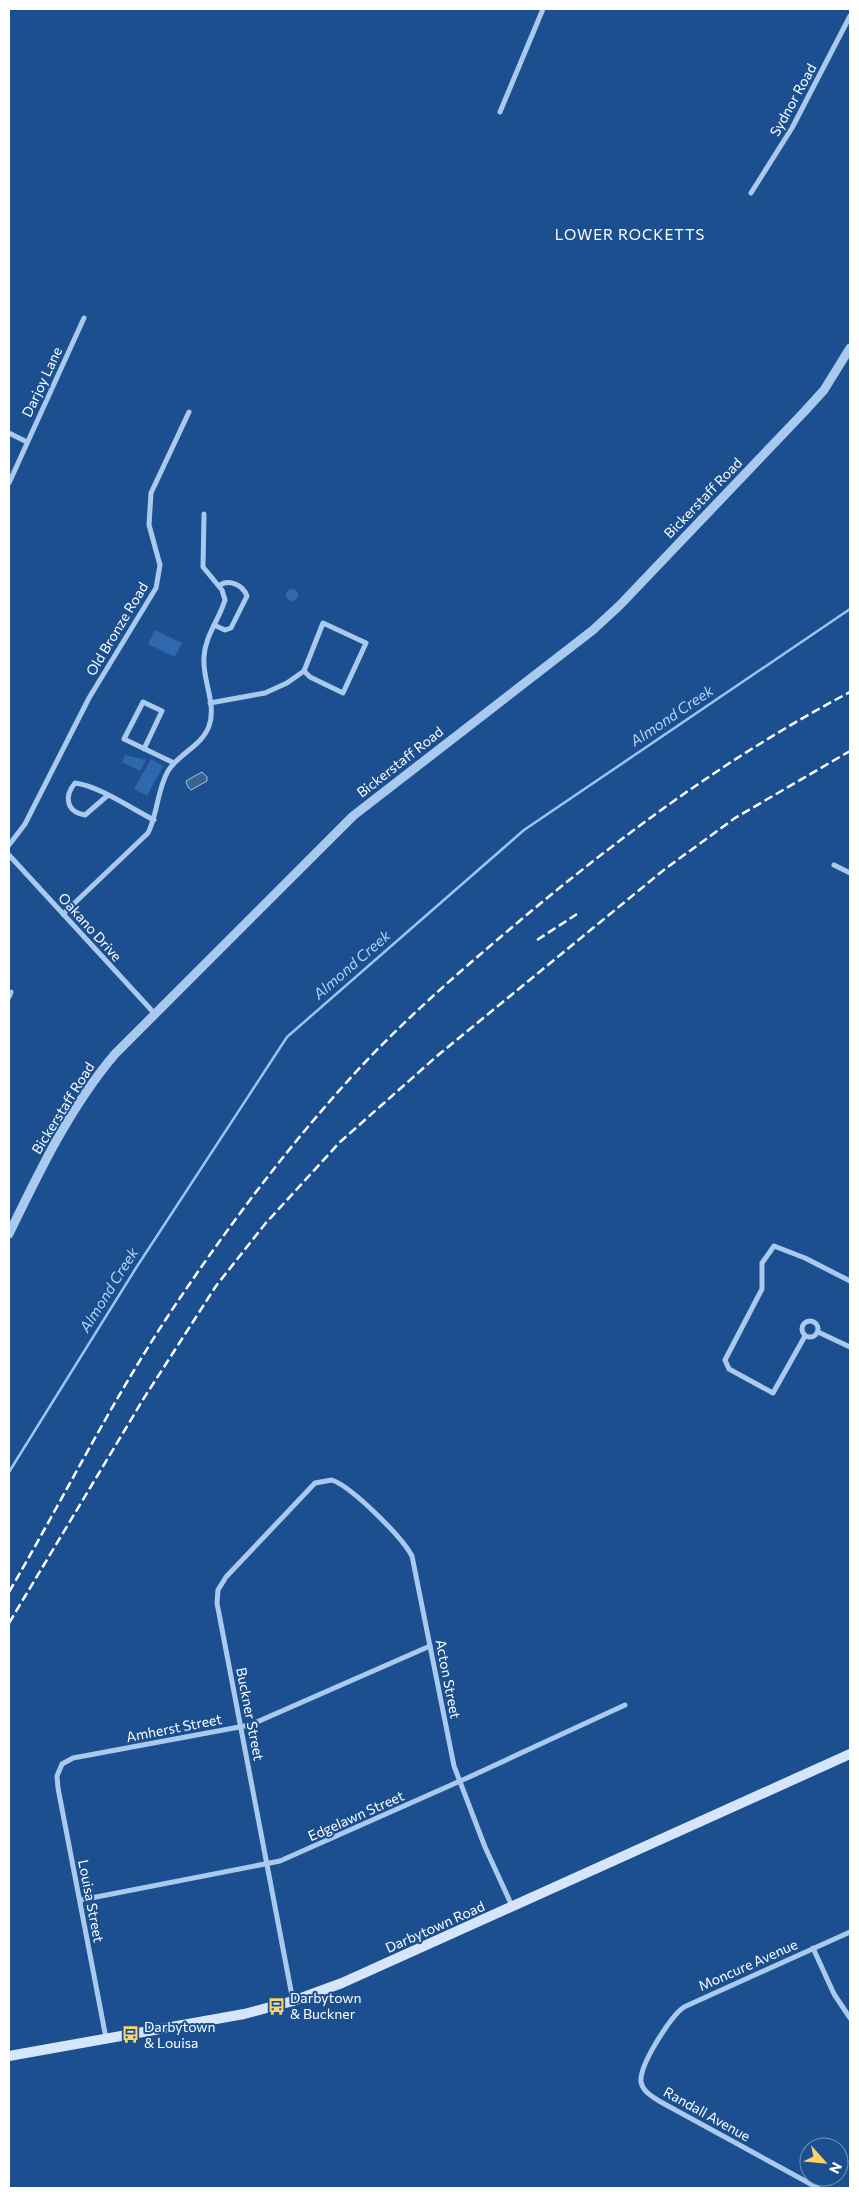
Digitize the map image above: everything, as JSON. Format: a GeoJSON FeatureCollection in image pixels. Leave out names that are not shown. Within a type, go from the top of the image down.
{"type":"FeatureCollection","features":[{"type":"Feature","properties":{"kind":"main road","name":"Darbytown Road"},"geometry":{"type":"LineString","coordinates":[[9,2056],[244,2014],[293,2001],[342,1983],[850,1754]]}},
{"type":"Feature","properties":{"kind":"street"},"geometry":{"type":"LineString","coordinates":[[500,112],[543,9]]}},
{"type":"Feature","properties":{"kind":"street","name":"Sydnor Road"},"geometry":{"type":"LineString","coordinates":[[751,192],[792,128],[850,16]]}},
{"type":"Feature","properties":{"kind":"street","name":"Darjoy Lane"},"geometry":{"type":"LineString","coordinates":[[9,483],[84,318]]}},
{"type":"Feature","properties":{"kind":"street","name":"Bickerstaff Road"},"geometry":{"type":"LineString","coordinates":[[9,1234],[39,1173],[89,1086],[115,1054],[353,816],[593,630],[620,605],[804,412],[828,383],[850,348]]}},
{"type":"Feature","properties":{"kind":"street","name":"Old Bronze Road"},"geometry":{"type":"LineString","coordinates":[[9,845],[25,824],[89,698],[156,588],[160,565],[149,525],[151,493],[189,412]]}},
{"type":"Feature","properties":{"kind":"street"},"geometry":{"type":"LineString","coordinates":[[9,433],[26,442]]}},
{"type":"Feature","properties":{"kind":"street"},"geometry":{"type":"LineString","coordinates":[[63,914],[142,840],[154,820],[164,779],[174,763],[205,734],[210,723],[210,703],[203,659],[206,640],[225,600],[219,586],[203,567],[204,514]]}},
{"type":"Feature","properties":{"kind":"street"},"geometry":{"type":"LineString","coordinates":[[214,625],[225,630],[231,628],[247,596],[243,589],[229,581],[219,586]]}},
{"type":"Feature","properties":{"kind":"street"},"geometry":{"type":"LineString","coordinates":[[210,703],[265,693],[287,683],[304,671],[322,623],[366,643],[343,693],[310,677],[304,671]]}},
{"type":"Feature","properties":{"kind":"street"},"geometry":{"type":"LineString","coordinates":[[144,749],[162,711],[143,702],[124,739],[144,749],[174,763]]}},
{"type":"Feature","properties":{"kind":"street"},"geometry":{"type":"LineString","coordinates":[[107,796],[85,815],[75,811],[68,804],[67,799],[69,790],[75,784],[107,796],[154,820]]}},
{"type":"Feature","properties":{"kind":"street","name":"Oakano Drive"},"geometry":{"type":"LineString","coordinates":[[9,856],[155,1014]]}},
{"type":"Feature","properties":{"kind":"street"},"geometry":{"type":"LineString","coordinates":[[834,865],[850,873]]}},
{"type":"Feature","properties":{"kind":"street"},"geometry":{"type":"LineString","coordinates":[[818,1332],[816,1323],[808,1320],[802,1327],[805,1336],[773,1393],[729,1369],[725,1360],[762,1289],[762,1263],[774,1246],[805,1258],[850,1281]]}},
{"type":"Feature","properties":{"kind":"street"},"geometry":{"type":"LineString","coordinates":[[805,1336],[813,1337],[818,1332]]}},
{"type":"Feature","properties":{"kind":"street"},"geometry":{"type":"LineString","coordinates":[[818,1332],[850,1347]]}},
{"type":"Feature","properties":{"kind":"street","name":"Acton Street"},"geometry":{"type":"LineString","coordinates":[[332,1480],[345,1488],[379,1518],[408,1548],[416,1573],[454,1766],[485,1847],[512,1907]]}},
{"type":"Feature","properties":{"kind":"street","name":"Buckner Street"},"geometry":{"type":"LineString","coordinates":[[293,2001],[217,1603],[218,1590],[226,1577],[312,1486],[321,1481],[332,1480]]}},
{"type":"Feature","properties":{"kind":"street","name":"Amherst Street"},"geometry":{"type":"LineString","coordinates":[[60,1767],[65,1761],[73,1758],[242,1726],[430,1646]]}},
{"type":"Feature","properties":{"kind":"street","name":"Edgelawn Street"},"geometry":{"type":"LineString","coordinates":[[81,1900],[266,1865],[302,1852],[625,1705]]}},
{"type":"Feature","properties":{"kind":"street","name":"Louisa Street"},"geometry":{"type":"LineString","coordinates":[[60,1767],[57,1776],[58,1788],[81,1900],[106,2039]]}},
{"type":"Feature","properties":{"kind":"street","name":"Moncure Avenue"},"geometry":{"type":"LineString","coordinates":[[664,2030],[684,2007],[850,1932]]}},
{"type":"Feature","properties":{"kind":"street"},"geometry":{"type":"LineString","coordinates":[[813,1948],[834,1994],[850,2018]]}},
{"type":"Feature","properties":{"kind":"street","name":"Randall Avenue"},"geometry":{"type":"LineString","coordinates":[[664,2030],[642,2074],[641,2083],[646,2093],[818,2188]]}},
{"type":"Feature","properties":{"kind":"shaded area"},"geometry":{"type":"Polygon","coordinates":[[[292,589],[298,595],[292,601],[286,595],[292,589]]]}},
{"type":"Feature","properties":{"kind":"shaded area"},"geometry":{"type":"Polygon","coordinates":[[[155,630],[182,643],[175,657],[148,644],[155,630]]]}},
{"type":"Feature","properties":{"kind":"shaded area"},"geometry":{"type":"Polygon","coordinates":[[[125,755],[146,760],[140,771],[122,762],[125,755]]]}},
{"type":"Feature","properties":{"kind":"shaded area"},"geometry":{"type":"Polygon","coordinates":[[[151,759],[163,766],[147,796],[134,789],[151,759]]]}},
{"type":"Feature","properties":{"kind":"shaded area"},"geometry":{"type":"Polygon","coordinates":[[[202,772],[207,777],[207,781],[191,790],[186,781],[202,772]]]}},
{"type":"Feature","properties":{"kind":"waterway","name":"Almond Creek"},"geometry":{"type":"LineString","coordinates":[[9,1472],[136,1268],[287,1037],[524,830],[850,609]]}},
{"type":"Feature","properties":{"kind":"railway"},"geometry":{"type":"LineString","coordinates":[[9,1592],[113,1406],[180,1298],[238,1215],[323,1109],[364,1063],[424,1004],[467,966],[591,863],[716,772],[804,717],[850,692]]}},
{"type":"Feature","properties":{"kind":"railway"},"geometry":{"type":"LineString","coordinates":[[9,1623],[144,1398],[216,1286],[265,1224],[340,1142],[437,1056],[665,869],[735,818],[850,751]]}},
{"type":"Feature","properties":{"kind":"railway"},"geometry":{"type":"LineString","coordinates":[[537,940],[577,914]]}},
{"type":"Feature","properties":{"kind":"place","name":"Darbytown & Buckner"},"geometry":{"type":"Point","coordinates":[276,2006]}},
{"type":"Feature","properties":{"kind":"place","name":"Darbytown & Louisa"},"geometry":{"type":"Point","coordinates":[130,2035]}},
{"type":"Feature","properties":{"kind":"district","name":"LOWER ROCKETTS"},"geometry":{"type":"Point","coordinates":[630,235]}}]}
